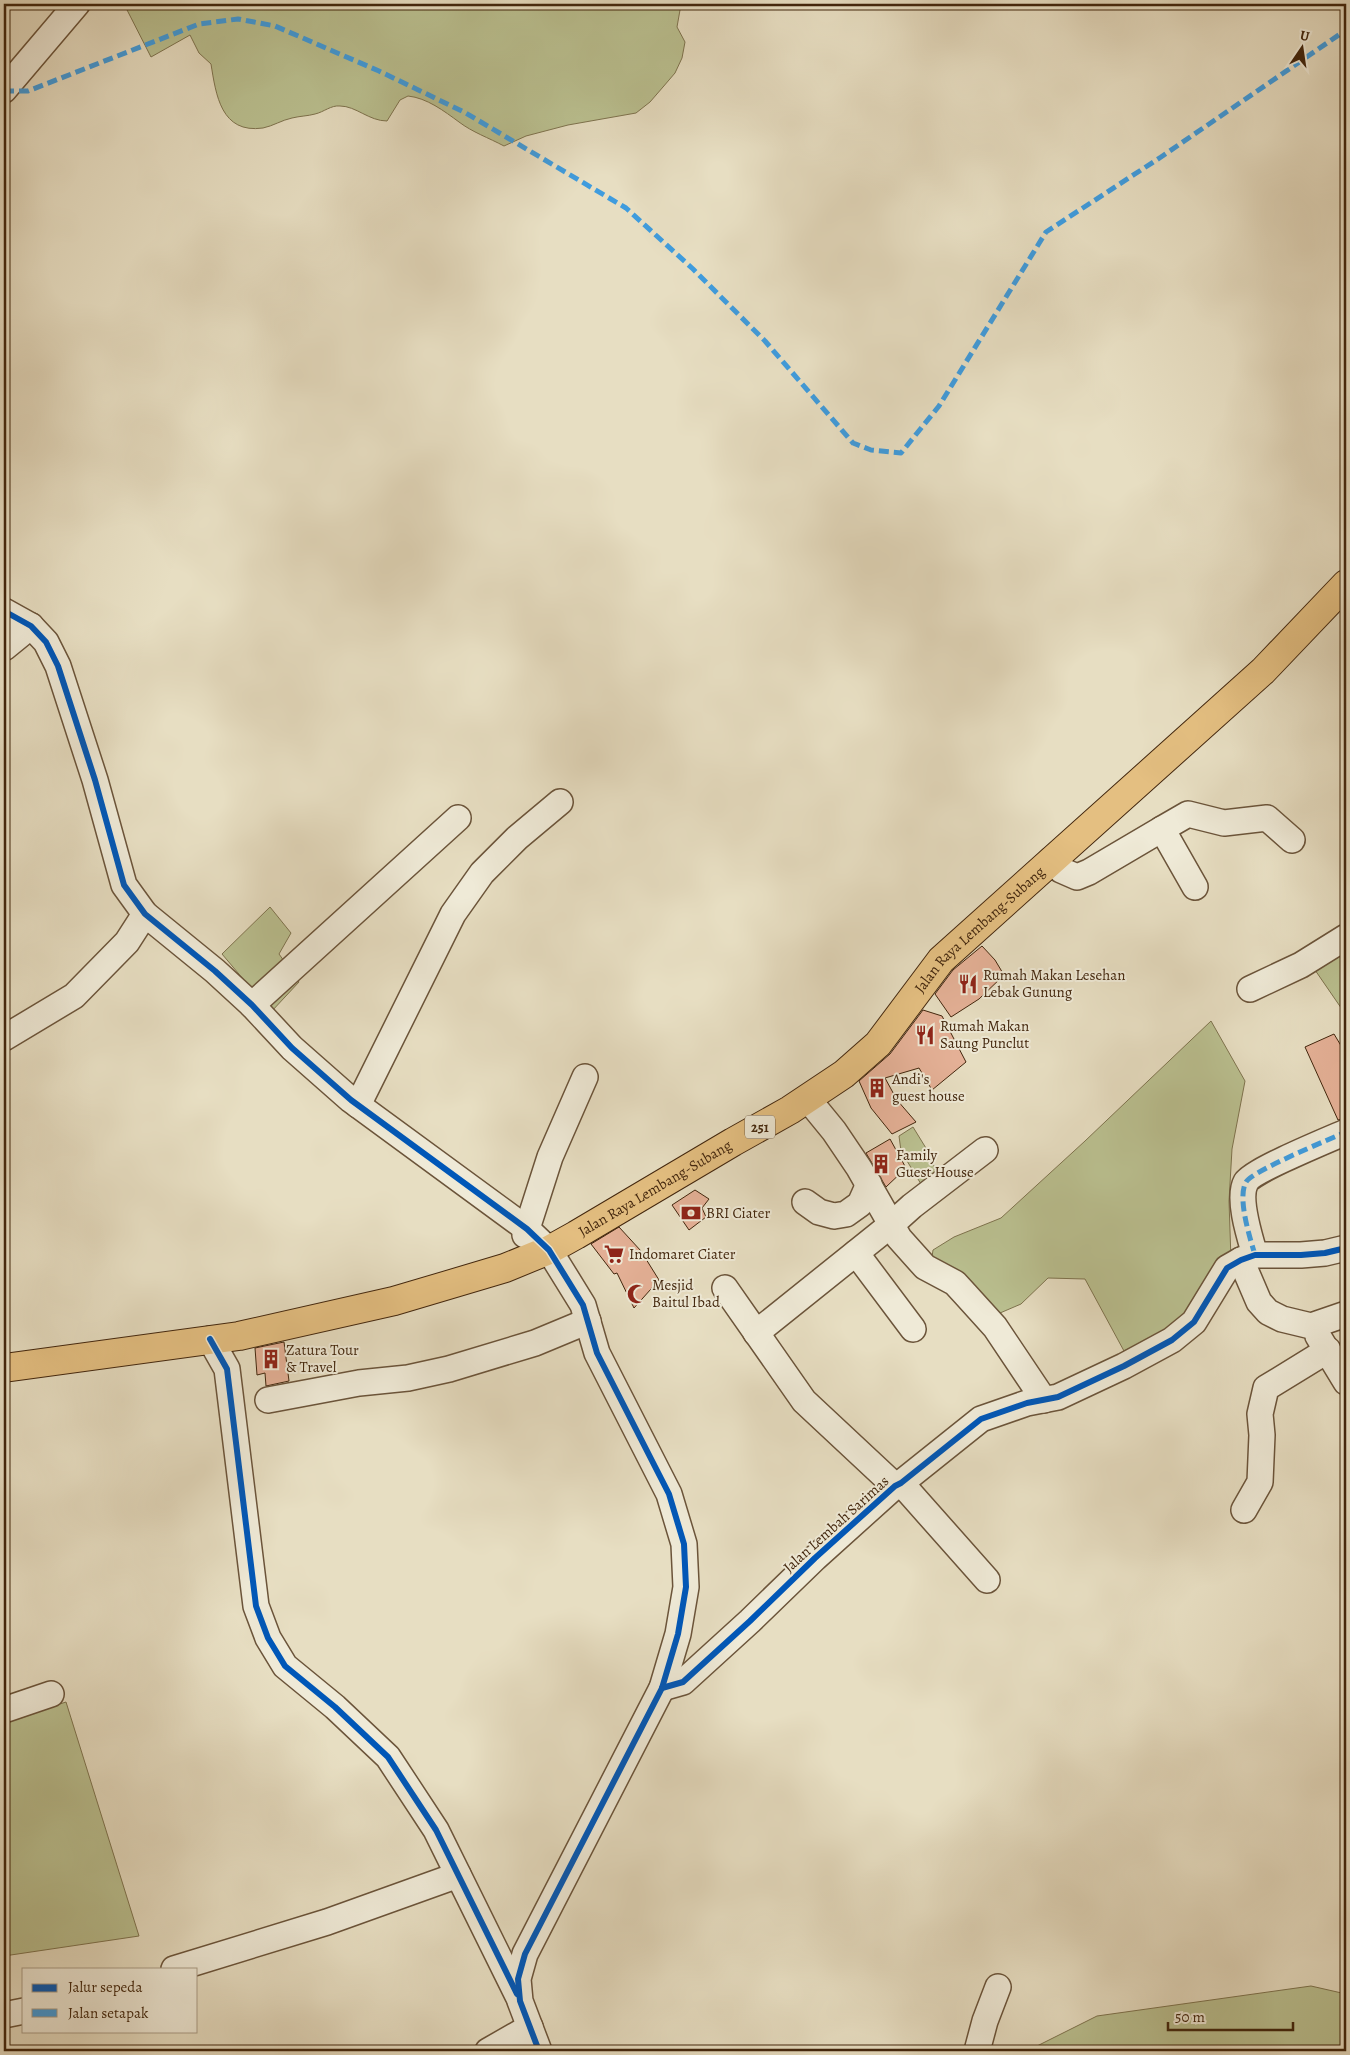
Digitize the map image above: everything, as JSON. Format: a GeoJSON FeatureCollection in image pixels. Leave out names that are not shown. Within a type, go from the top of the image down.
{"type":"FeatureCollection","features":[{"type":"Feature","properties":{"kind":"main road","name":"Jalan Raya Lembang-Subang"},"geometry":{"type":"LineString","coordinates":[[4,1368],[239,1336],[394,1301],[505,1268],[531,1238],[790,1110],[844,1074],[878,1044],[941,960],[1263,671],[1346,584]]}},
{"type":"Feature","properties":{"kind":"street"},"geometry":{"type":"LineString","coordinates":[[4,90],[78,4]]}},
{"type":"Feature","properties":{"kind":"street"},"geometry":{"type":"LineString","coordinates":[[4,611],[31,626],[46,642],[58,666],[95,780],[124,885],[145,914],[215,971],[252,1005],[292,1048],[358,1105],[531,1238],[583,1305],[586,1329],[636,1433],[669,1494],[684,1544],[684,1596],[678,1634],[662,1688],[525,1954],[518,1979],[520,2001]]}},
{"type":"Feature","properties":{"kind":"street"},"geometry":{"type":"LineString","coordinates":[[4,648],[31,626]]}},
{"type":"Feature","properties":{"kind":"street"},"geometry":{"type":"LineString","coordinates":[[358,1105],[453,914],[482,873],[517,838],[560,802]]}},
{"type":"Feature","properties":{"kind":"street"},"geometry":{"type":"LineString","coordinates":[[1051,860],[1060,870],[1077,877],[1089,872],[1188,814],[1224,823],[1266,818],[1292,840]]}},
{"type":"Feature","properties":{"kind":"street"},"geometry":{"type":"LineString","coordinates":[[252,1005],[458,818]]}},
{"type":"Feature","properties":{"kind":"street"},"geometry":{"type":"LineString","coordinates":[[1162,829],[1195,888]]}},
{"type":"Feature","properties":{"kind":"street"},"geometry":{"type":"LineString","coordinates":[[4,1038],[74,996],[127,942],[145,914]]}},
{"type":"Feature","properties":{"kind":"street"},"geometry":{"type":"LineString","coordinates":[[1250,989],[1301,966],[1346,937]]}},
{"type":"Feature","properties":{"kind":"street"},"geometry":{"type":"LineString","coordinates":[[531,1238],[550,1157],[585,1077]]}},
{"type":"Feature","properties":{"kind":"street"},"geometry":{"type":"LineString","coordinates":[[807,1098],[834,1131],[869,1184],[899,1238],[925,1267],[954,1283],[995,1327],[1044,1400]]}},
{"type":"Feature","properties":{"kind":"street"},"geometry":{"type":"LineString","coordinates":[[1346,1132],[1269,1166],[1250,1177],[1245,1183],[1243,1192],[1248,1257],[1259,1302],[1268,1312],[1282,1319],[1311,1326],[1346,1314]]}},
{"type":"Feature","properties":{"kind":"street"},"geometry":{"type":"LineString","coordinates":[[756,1333],[912,1206],[985,1150]]}},
{"type":"Feature","properties":{"kind":"street"},"geometry":{"type":"LineString","coordinates":[[805,1202],[819,1212],[834,1216],[846,1214],[860,1204],[869,1184]]}},
{"type":"Feature","properties":{"kind":"street"},"geometry":{"type":"LineString","coordinates":[[1248,1257],[1309,1254],[1346,1248]]}},
{"type":"Feature","properties":{"kind":"street"},"geometry":{"type":"LineString","coordinates":[[856,1253],[913,1329]]}},
{"type":"Feature","properties":{"kind":"street","name":"Jalan Lembah Sarimas"},"geometry":{"type":"LineString","coordinates":[[662,1688],[683,1682],[815,1558],[898,1485],[981,1419],[1027,1403],[1058,1397],[1172,1340],[1194,1322],[1228,1268],[1248,1257]]}},
{"type":"Feature","properties":{"kind":"street"},"geometry":{"type":"LineString","coordinates":[[724,1288],[804,1401],[898,1485],[987,1580]]}},
{"type":"Feature","properties":{"kind":"street"},"geometry":{"type":"LineString","coordinates":[[1311,1326],[1328,1350],[1346,1382]]}},
{"type":"Feature","properties":{"kind":"street"},"geometry":{"type":"LineString","coordinates":[[268,1400],[304,1395],[359,1383],[408,1378],[586,1329]]}},
{"type":"Feature","properties":{"kind":"street"},"geometry":{"type":"LineString","coordinates":[[227,1370],[239,1336]]}},
{"type":"Feature","properties":{"kind":"street"},"geometry":{"type":"LineString","coordinates":[[210,1339],[227,1370],[256,1606],[268,1638],[285,1666],[335,1707],[388,1757],[436,1830],[520,2001],[539,2051]]}},
{"type":"Feature","properties":{"kind":"street"},"geometry":{"type":"LineString","coordinates":[[1244,1510],[1260,1482],[1262,1435],[1260,1414],[1266,1388],[1328,1350]]}},
{"type":"Feature","properties":{"kind":"street"},"geometry":{"type":"LineString","coordinates":[[4,1710],[51,1694]]}},
{"type":"Feature","properties":{"kind":"street"},"geometry":{"type":"LineString","coordinates":[[177,1968],[327,1922],[458,1875]]}},
{"type":"Feature","properties":{"kind":"street"},"geometry":{"type":"LineString","coordinates":[[977,2051],[985,2021],[998,1987]]}},
{"type":"Feature","properties":{"kind":"street"},"geometry":{"type":"LineString","coordinates":[[4,2015],[22,2011]]}},
{"type":"Feature","properties":{"kind":"street"},"geometry":{"type":"LineString","coordinates":[[488,2051],[530,2027]]}},
{"type":"Feature","properties":{"kind":"green space"},"geometry":{"type":"Polygon","coordinates":[[[124,4],[684,4],[680,10],[677,27],[685,42],[682,58],[675,73],[650,102],[636,113],[568,125],[526,136],[504,146],[469,129],[429,102],[408,96],[400,100],[387,121],[374,119],[352,108],[337,106],[312,115],[288,119],[263,128],[249,128],[238,125],[229,119],[223,110],[215,88],[211,64],[199,53],[190,35],[151,57],[124,4]]]}},
{"type":"Feature","properties":{"kind":"green space"},"geometry":{"type":"Polygon","coordinates":[[[270,907],[291,933],[279,954],[299,982],[271,1012],[222,954],[270,907]]]}},
{"type":"Feature","properties":{"kind":"green space"},"geometry":{"type":"Polygon","coordinates":[[[1346,953],[1346,1015],[1315,970],[1346,953]]]}},
{"type":"Feature","properties":{"kind":"green space"},"geometry":{"type":"Polygon","coordinates":[[[1211,1021],[1245,1081],[1232,1149],[1229,1201],[1231,1260],[1182,1323],[1124,1351],[1085,1279],[1048,1278],[1021,1304],[1000,1313],[975,1312],[932,1257],[933,1250],[954,1237],[1001,1218],[1211,1021]]]}},
{"type":"Feature","properties":{"kind":"green space"},"geometry":{"type":"Polygon","coordinates":[[[913,1127],[929,1153],[940,1181],[924,1189],[901,1151],[899,1136],[913,1127]]]}},
{"type":"Feature","properties":{"kind":"green space"},"geometry":{"type":"Polygon","coordinates":[[[66,1702],[139,1936],[4,1956],[4,1722],[66,1702]]]}},
{"type":"Feature","properties":{"kind":"green space"},"geometry":{"type":"Polygon","coordinates":[[[1311,1986],[1346,1994],[1346,2051],[1027,2051],[1097,2016],[1311,1986]]]}},
{"type":"Feature","properties":{"kind":"building","name":"Rumah Makan Lesehan Lebak Gunung"},"geometry":{"type":"Polygon","coordinates":[[[982,946],[995,960],[1004,975],[979,999],[951,1017],[935,994],[953,970],[982,946]]]}},
{"type":"Feature","properties":{"kind":"building","name":"Rumah Makan Saung Punclut"},"geometry":{"type":"Polygon","coordinates":[[[923,1010],[942,1016],[966,1062],[932,1090],[919,1068],[885,1078],[897,1100],[916,1122],[892,1134],[871,1108],[859,1081],[890,1054],[923,1010]]]}},
{"type":"Feature","properties":{"kind":"building"},"geometry":{"type":"Polygon","coordinates":[[[1334,1034],[1346,1054],[1346,1118],[1338,1120],[1305,1047],[1334,1034]]]}},
{"type":"Feature","properties":{"kind":"building","name":"Family Guest House"},"geometry":{"type":"Polygon","coordinates":[[[890,1139],[906,1168],[886,1187],[866,1153],[890,1139]]]}},
{"type":"Feature","properties":{"kind":"building","name":"BRI Ciater"},"geometry":{"type":"Polygon","coordinates":[[[695,1190],[709,1199],[702,1208],[706,1217],[689,1230],[672,1205],[695,1190]]]}},
{"type":"Feature","properties":{"kind":"building"},"geometry":{"type":"Polygon","coordinates":[[[619,1227],[641,1251],[659,1280],[634,1308],[617,1273],[614,1274],[591,1244],[619,1227]]]}},
{"type":"Feature","properties":{"kind":"building","name":"Zatura Tour & Travel"},"geometry":{"type":"Polygon","coordinates":[[[284,1342],[289,1381],[266,1386],[265,1373],[257,1375],[255,1348],[284,1342]]]}},
{"type":"Feature","properties":{"kind":"marked path"},"geometry":{"type":"LineString","coordinates":[[4,91],[28,91],[199,24],[238,19],[275,26],[379,71],[464,112],[626,208],[693,269],[765,341],[853,443],[871,450],[901,453],[939,406],[1046,232],[1161,157],[1346,30]]}},
{"type":"Feature","properties":{"kind":"marked path"},"geometry":{"type":"LineString","coordinates":[[1255,1255],[1244,1208],[1243,1198],[1246,1182],[1251,1177],[1276,1163],[1346,1132]]}},
{"type":"Feature","properties":{"kind":"cycle path"},"geometry":{"type":"LineString","coordinates":[[4,611],[31,626],[46,642],[58,666],[95,780],[124,885],[145,914],[215,971],[252,1005],[292,1048],[351,1100],[527,1229],[549,1250],[583,1305],[597,1353],[669,1494],[684,1544],[686,1587],[678,1634],[662,1688],[525,1954],[518,1979],[520,2001],[539,2051]]}},
{"type":"Feature","properties":{"kind":"cycle path"},"geometry":{"type":"LineString","coordinates":[[662,1688],[683,1682],[895,1486],[981,1419],[1027,1403],[1058,1397],[1124,1366],[1172,1340],[1194,1322],[1227,1268],[1241,1260],[1255,1255],[1301,1255],[1325,1253],[1346,1248]]}},
{"type":"Feature","properties":{"kind":"cycle path"},"geometry":{"type":"LineString","coordinates":[[210,1339],[227,1369],[256,1606],[268,1638],[285,1666],[335,1707],[388,1757],[436,1830],[517,1994]]}},
{"type":"Feature","properties":{"kind":"place","name":"Rumah Makan Lesehan Lebak Gunung"},"geometry":{"type":"Point","coordinates":[968,984]}},
{"type":"Feature","properties":{"kind":"place","name":"Rumah Makan Saung Punclut"},"geometry":{"type":"Point","coordinates":[925,1035]}},
{"type":"Feature","properties":{"kind":"place","name":"Andi's guest house"},"geometry":{"type":"Point","coordinates":[877,1088]}},
{"type":"Feature","properties":{"kind":"place","name":"Family Guest House"},"geometry":{"type":"Point","coordinates":[881,1164]}},
{"type":"Feature","properties":{"kind":"place","name":"BRI Ciater"},"geometry":{"type":"Point","coordinates":[691,1213]}},
{"type":"Feature","properties":{"kind":"place","name":"Indomaret Ciater"},"geometry":{"type":"Point","coordinates":[614,1254]}},
{"type":"Feature","properties":{"kind":"place","name":"Mesjid Baitul Ibad"},"geometry":{"type":"Point","coordinates":[637,1294]}},
{"type":"Feature","properties":{"kind":"place","name":"Zatura Tour & Travel"},"geometry":{"type":"Point","coordinates":[271,1359]}}]}
